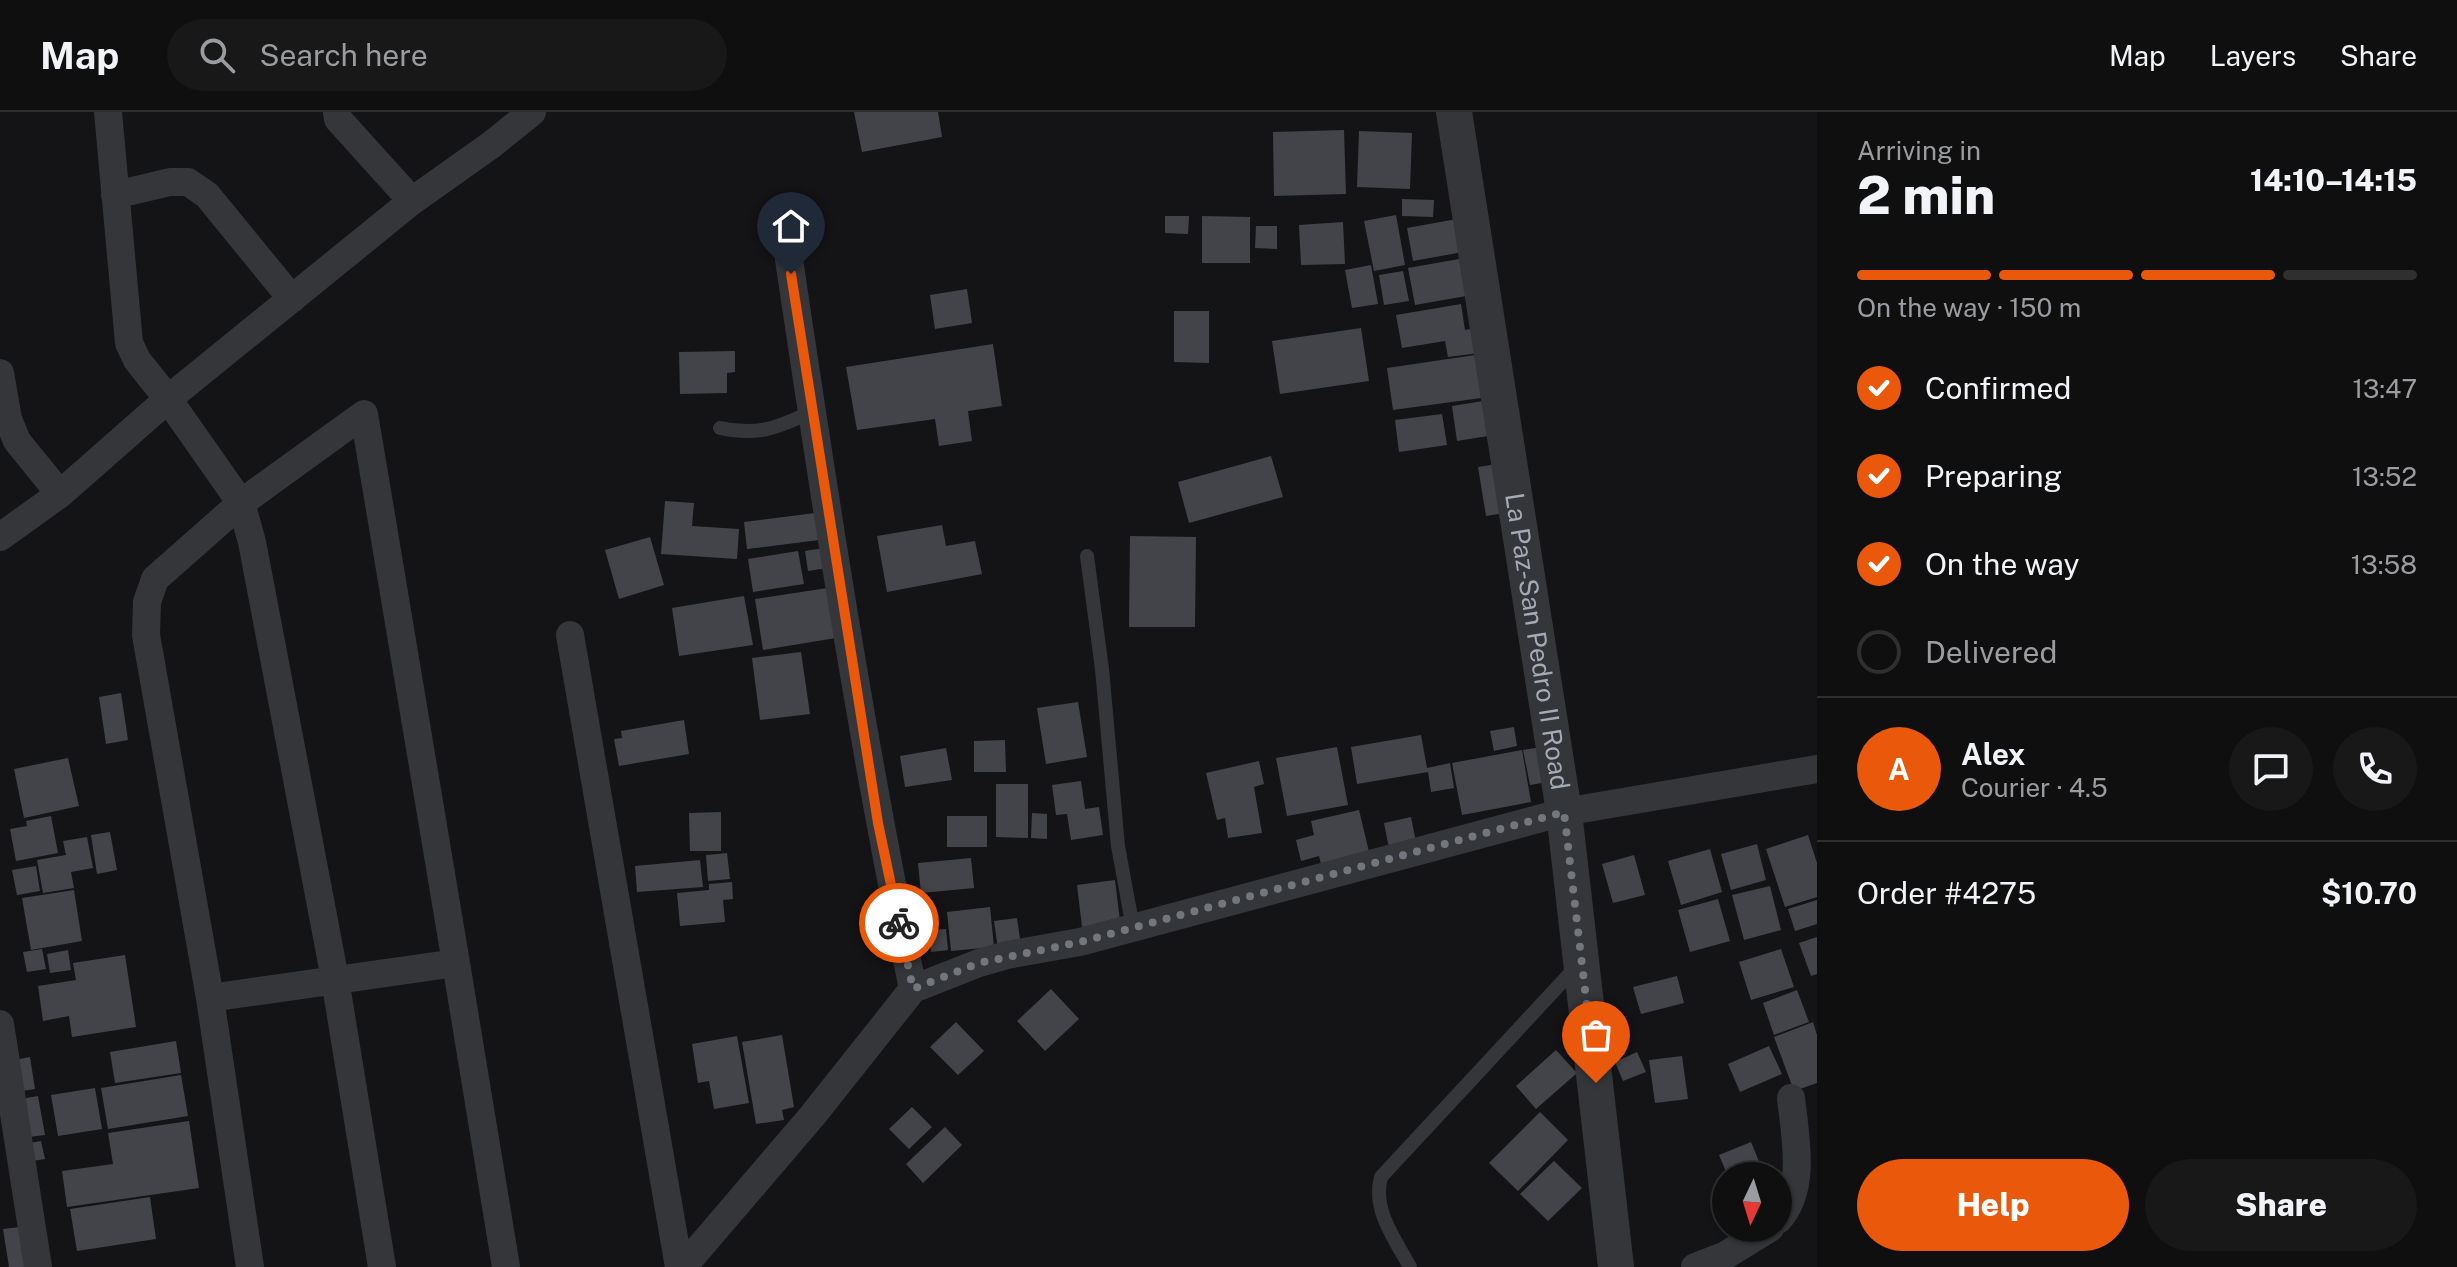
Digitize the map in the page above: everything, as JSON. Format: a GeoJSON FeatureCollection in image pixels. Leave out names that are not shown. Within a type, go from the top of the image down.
{"type":"FeatureCollection","features":[{"type":"Feature","properties":{"kind":"street"},"geometry":{"type":"LineString","coordinates":[[108,112],[129,343],[137,360],[241,503],[252,542],[335,979],[382,1267]]}},
{"type":"Feature","properties":{"kind":"street"},"geometry":{"type":"LineString","coordinates":[[337,112],[338,119],[412,201]]}},
{"type":"Feature","properties":{"kind":"street"},"geometry":{"type":"LineString","coordinates":[[0,537],[60,494],[168,399],[412,201],[532,112]]}},
{"type":"Feature","properties":{"kind":"street","name":"La Paz-San Pedro II Road"},"geometry":{"type":"LineString","coordinates":[[1454,112],[1564,812],[1616,1267]]}},
{"type":"Feature","properties":{"kind":"street"},"geometry":{"type":"LineString","coordinates":[[115,195],[170,182],[188,182],[207,195],[292,299]]}},
{"type":"Feature","properties":{"kind":"street"},"geometry":{"type":"LineString","coordinates":[[783,219],[878,823],[913,989]]}},
{"type":"Feature","properties":{"kind":"street"},"geometry":{"type":"LineString","coordinates":[[0,373],[8,419],[17,441],[60,494]]}},
{"type":"Feature","properties":{"kind":"street"},"geometry":{"type":"LineString","coordinates":[[250,1267],[210,998],[146,635],[147,602],[155,579],[241,503],[364,414],[506,1267]]}},
{"type":"Feature","properties":{"kind":"street"},"geometry":{"type":"LineString","coordinates":[[570,635],[681,1267]]}},
{"type":"Feature","properties":{"kind":"street"},"geometry":{"type":"LineString","coordinates":[[681,1267],[813,1115],[913,989],[993,959],[1080,942],[1564,812],[1817,769]]}},
{"type":"Feature","properties":{"kind":"street"},"geometry":{"type":"LineString","coordinates":[[210,998],[456,963]]}},
{"type":"Feature","properties":{"kind":"street"},"geometry":{"type":"LineString","coordinates":[[0,1024],[38,1267]]}},
{"type":"Feature","properties":{"kind":"street"},"geometry":{"type":"LineString","coordinates":[[1791,1098],[1798,1165],[1792,1191]]}},
{"type":"Feature","properties":{"kind":"street"},"geometry":{"type":"LineString","coordinates":[[1695,1267],[1726,1255],[1747,1242]]}},
{"type":"Feature","properties":{"kind":"lane"},"geometry":{"type":"LineString","coordinates":[[720,428],[753,433],[776,428],[811,412]]}},
{"type":"Feature","properties":{"kind":"lane"},"geometry":{"type":"LineString","coordinates":[[1087,556],[1102,669],[1118,846],[1133,928]]}},
{"type":"Feature","properties":{"kind":"lane"},"geometry":{"type":"LineString","coordinates":[[1410,1267],[1381,1214],[1378,1190],[1381,1177],[1582,960]]}},
{"type":"Feature","properties":{"kind":"building"},"geometry":{"type":"Polygon","coordinates":[[[854,112],[938,112],[942,137],[862,152],[854,112]]]}},
{"type":"Feature","properties":{"kind":"building"},"geometry":{"type":"Polygon","coordinates":[[[1344,130],[1346,194],[1274,196],[1273,132],[1344,130]]]}},
{"type":"Feature","properties":{"kind":"building"},"geometry":{"type":"Polygon","coordinates":[[[1359,131],[1412,133],[1410,189],[1357,187],[1359,131]]]}},
{"type":"Feature","properties":{"kind":"building"},"geometry":{"type":"Polygon","coordinates":[[[1402,199],[1434,200],[1433,217],[1402,216],[1402,199]]]}},
{"type":"Feature","properties":{"kind":"building"},"geometry":{"type":"Polygon","coordinates":[[[1396,215],[1405,265],[1374,271],[1364,221],[1396,215]]]}},
{"type":"Feature","properties":{"kind":"building"},"geometry":{"type":"Polygon","coordinates":[[[1165,216],[1189,216],[1188,234],[1165,233],[1165,216]]]}},
{"type":"Feature","properties":{"kind":"building"},"geometry":{"type":"Polygon","coordinates":[[[1202,216],[1250,217],[1250,263],[1202,263],[1202,216]]]}},
{"type":"Feature","properties":{"kind":"building"},"geometry":{"type":"Polygon","coordinates":[[[1457,219],[1463,252],[1413,261],[1407,228],[1457,219]]]}},
{"type":"Feature","properties":{"kind":"building"},"geometry":{"type":"Polygon","coordinates":[[[1343,222],[1345,264],[1301,265],[1299,225],[1343,222]]]}},
{"type":"Feature","properties":{"kind":"building"},"geometry":{"type":"Polygon","coordinates":[[[1256,226],[1277,226],[1277,249],[1255,248],[1256,226]]]}},
{"type":"Feature","properties":{"kind":"building"},"geometry":{"type":"Polygon","coordinates":[[[1459,259],[1466,296],[1415,305],[1408,268],[1459,259]]]}},
{"type":"Feature","properties":{"kind":"building"},"geometry":{"type":"Polygon","coordinates":[[[1371,265],[1378,304],[1352,308],[1345,270],[1371,265]]]}},
{"type":"Feature","properties":{"kind":"building"},"geometry":{"type":"Polygon","coordinates":[[[1403,271],[1409,301],[1384,305],[1379,275],[1403,271]]]}},
{"type":"Feature","properties":{"kind":"building"},"geometry":{"type":"Polygon","coordinates":[[[967,289],[972,323],[935,329],[930,295],[967,289]]]}},
{"type":"Feature","properties":{"kind":"building"},"geometry":{"type":"Polygon","coordinates":[[[1461,304],[1465,330],[1475,328],[1479,353],[1448,357],[1445,341],[1402,348],[1396,315],[1461,304]]]}},
{"type":"Feature","properties":{"kind":"building"},"geometry":{"type":"Polygon","coordinates":[[[1174,311],[1209,311],[1209,363],[1174,362],[1174,311]]]}},
{"type":"Feature","properties":{"kind":"building"},"geometry":{"type":"Polygon","coordinates":[[[1361,328],[1369,381],[1280,394],[1272,341],[1361,328]]]}},
{"type":"Feature","properties":{"kind":"building"},"geometry":{"type":"Polygon","coordinates":[[[993,344],[1002,406],[968,411],[972,441],[939,446],[935,419],[857,430],[846,367],[993,344]]]}},
{"type":"Feature","properties":{"kind":"building"},"geometry":{"type":"Polygon","coordinates":[[[735,351],[735,372],[727,373],[727,393],[680,394],[679,352],[735,351]]]}},
{"type":"Feature","properties":{"kind":"building"},"geometry":{"type":"Polygon","coordinates":[[[1475,355],[1481,398],[1393,410],[1387,368],[1475,355]]]}},
{"type":"Feature","properties":{"kind":"building"},"geometry":{"type":"Polygon","coordinates":[[[1483,401],[1488,436],[1457,441],[1452,406],[1483,401]]]}},
{"type":"Feature","properties":{"kind":"building"},"geometry":{"type":"Polygon","coordinates":[[[1442,414],[1447,445],[1399,452],[1395,420],[1442,414]]]}},
{"type":"Feature","properties":{"kind":"building"},"geometry":{"type":"Polygon","coordinates":[[[1271,456],[1283,497],[1189,523],[1178,482],[1271,456]]]}},
{"type":"Feature","properties":{"kind":"building"},"geometry":{"type":"Polygon","coordinates":[[[1497,464],[1505,513],[1486,516],[1478,467],[1497,464]]]}},
{"type":"Feature","properties":{"kind":"building"},"geometry":{"type":"Polygon","coordinates":[[[665,501],[694,503],[692,526],[739,529],[737,559],[661,554],[665,501]]]}},
{"type":"Feature","properties":{"kind":"building"},"geometry":{"type":"Polygon","coordinates":[[[815,513],[819,540],[747,549],[744,522],[815,513]]]}},
{"type":"Feature","properties":{"kind":"building"},"geometry":{"type":"Polygon","coordinates":[[[942,525],[946,546],[975,541],[982,574],[887,592],[877,536],[942,525]]]}},
{"type":"Feature","properties":{"kind":"building"},"geometry":{"type":"Polygon","coordinates":[[[1130,536],[1196,537],[1195,627],[1129,627],[1130,536]]]}},
{"type":"Feature","properties":{"kind":"building"},"geometry":{"type":"Polygon","coordinates":[[[650,537],[664,585],[619,599],[605,550],[650,537]]]}},
{"type":"Feature","properties":{"kind":"building"},"geometry":{"type":"Polygon","coordinates":[[[830,547],[833,567],[808,571],[805,551],[830,547]]]}},
{"type":"Feature","properties":{"kind":"building"},"geometry":{"type":"Polygon","coordinates":[[[798,551],[804,584],[753,592],[748,559],[798,551]]]}},
{"type":"Feature","properties":{"kind":"building"},"geometry":{"type":"Polygon","coordinates":[[[834,587],[842,637],[763,650],[755,599],[834,587]]]}},
{"type":"Feature","properties":{"kind":"building"},"geometry":{"type":"Polygon","coordinates":[[[744,596],[753,645],[679,656],[672,608],[744,596]]]}},
{"type":"Feature","properties":{"kind":"building"},"geometry":{"type":"Polygon","coordinates":[[[801,652],[810,714],[760,720],[752,658],[801,652]]]}},
{"type":"Feature","properties":{"kind":"building"},"geometry":{"type":"Polygon","coordinates":[[[121,693],[128,740],[106,744],[99,697],[121,693]]]}},
{"type":"Feature","properties":{"kind":"building"},"geometry":{"type":"Polygon","coordinates":[[[1078,702],[1087,757],[1046,764],[1037,708],[1078,702]]]}},
{"type":"Feature","properties":{"kind":"building"},"geometry":{"type":"Polygon","coordinates":[[[684,720],[689,754],[619,766],[614,739],[622,738],[621,731],[684,720]]]}},
{"type":"Feature","properties":{"kind":"building"},"geometry":{"type":"Polygon","coordinates":[[[1514,727],[1517,746],[1494,751],[1490,731],[1514,727]]]}},
{"type":"Feature","properties":{"kind":"building"},"geometry":{"type":"Polygon","coordinates":[[[1421,735],[1427,768],[1450,763],[1454,788],[1431,792],[1428,772],[1357,784],[1351,747],[1421,735]]]}},
{"type":"Feature","properties":{"kind":"building"},"geometry":{"type":"Polygon","coordinates":[[[1005,740],[1006,772],[974,772],[974,741],[1005,740]]]}},
{"type":"Feature","properties":{"kind":"building"},"geometry":{"type":"Polygon","coordinates":[[[1548,746],[1554,781],[1530,785],[1523,750],[1548,746]]]}},
{"type":"Feature","properties":{"kind":"building"},"geometry":{"type":"Polygon","coordinates":[[[1337,747],[1348,805],[1287,816],[1276,758],[1337,747]]]}},
{"type":"Feature","properties":{"kind":"building"},"geometry":{"type":"Polygon","coordinates":[[[946,748],[952,780],[905,787],[900,756],[946,748]]]}},
{"type":"Feature","properties":{"kind":"building"},"geometry":{"type":"Polygon","coordinates":[[[1522,750],[1531,802],[1462,815],[1452,763],[1522,750]]]}},
{"type":"Feature","properties":{"kind":"building"},"geometry":{"type":"Polygon","coordinates":[[[68,758],[79,806],[24,818],[14,769],[68,758]]]}},
{"type":"Feature","properties":{"kind":"building"},"geometry":{"type":"Polygon","coordinates":[[[1259,761],[1264,784],[1254,787],[1262,833],[1228,838],[1225,818],[1217,820],[1206,773],[1259,761]]]}},
{"type":"Feature","properties":{"kind":"building"},"geometry":{"type":"Polygon","coordinates":[[[1081,781],[1085,809],[1099,807],[1103,835],[1071,840],[1067,814],[1056,815],[1052,785],[1081,781]]]}},
{"type":"Feature","properties":{"kind":"building"},"geometry":{"type":"Polygon","coordinates":[[[996,784],[1028,784],[1028,838],[996,837],[996,784]]]}},
{"type":"Feature","properties":{"kind":"building"},"geometry":{"type":"Polygon","coordinates":[[[1359,810],[1371,860],[1321,864],[1319,856],[1301,861],[1296,840],[1314,835],[1311,821],[1359,810]]]}},
{"type":"Feature","properties":{"kind":"building"},"geometry":{"type":"Polygon","coordinates":[[[721,812],[721,851],[690,851],[689,813],[721,812]]]}},
{"type":"Feature","properties":{"kind":"building"},"geometry":{"type":"Polygon","coordinates":[[[1032,813],[1047,814],[1047,839],[1031,838],[1032,813]]]}},
{"type":"Feature","properties":{"kind":"building"},"geometry":{"type":"Polygon","coordinates":[[[51,816],[58,853],[16,861],[10,829],[27,826],[26,821],[51,816]]]}},
{"type":"Feature","properties":{"kind":"building"},"geometry":{"type":"Polygon","coordinates":[[[947,816],[987,816],[987,847],[947,847],[947,816]]]}},
{"type":"Feature","properties":{"kind":"building"},"geometry":{"type":"Polygon","coordinates":[[[1411,817],[1417,847],[1390,853],[1384,823],[1411,817]]]}},
{"type":"Feature","properties":{"kind":"building"},"geometry":{"type":"Polygon","coordinates":[[[110,832],[117,870],[97,874],[91,835],[110,832]]]}},
{"type":"Feature","properties":{"kind":"building"},"geometry":{"type":"Polygon","coordinates":[[[1808,835],[1817,863],[1817,897],[1785,907],[1766,849],[1808,835]]]}},
{"type":"Feature","properties":{"kind":"building"},"geometry":{"type":"Polygon","coordinates":[[[87,837],[93,868],[71,872],[74,888],[43,893],[37,860],[66,855],[63,841],[87,837]]]}},
{"type":"Feature","properties":{"kind":"building"},"geometry":{"type":"Polygon","coordinates":[[[1757,844],[1766,880],[1731,890],[1721,854],[1757,844]]]}},
{"type":"Feature","properties":{"kind":"building"},"geometry":{"type":"Polygon","coordinates":[[[1710,849],[1722,892],[1681,905],[1668,861],[1710,849]]]}},
{"type":"Feature","properties":{"kind":"building"},"geometry":{"type":"Polygon","coordinates":[[[727,853],[730,879],[708,881],[706,855],[727,853]]]}},
{"type":"Feature","properties":{"kind":"building"},"geometry":{"type":"Polygon","coordinates":[[[1634,855],[1645,895],[1613,903],[1602,864],[1634,855]]]}},
{"type":"Feature","properties":{"kind":"building"},"geometry":{"type":"Polygon","coordinates":[[[971,858],[974,888],[921,893],[918,863],[971,858]]]}},
{"type":"Feature","properties":{"kind":"building"},"geometry":{"type":"Polygon","coordinates":[[[700,860],[703,887],[637,892],[635,866],[700,860]]]}},
{"type":"Feature","properties":{"kind":"building"},"geometry":{"type":"Polygon","coordinates":[[[36,866],[40,891],[17,895],[12,870],[36,866]]]}},
{"type":"Feature","properties":{"kind":"building"},"geometry":{"type":"Polygon","coordinates":[[[1115,880],[1120,921],[1082,927],[1077,885],[1115,880]]]}},
{"type":"Feature","properties":{"kind":"building"},"geometry":{"type":"Polygon","coordinates":[[[732,882],[733,899],[723,900],[725,922],[680,926],[677,893],[709,890],[709,884],[732,882]]]}},
{"type":"Feature","properties":{"kind":"building"},"geometry":{"type":"Polygon","coordinates":[[[1770,886],[1781,930],[1744,940],[1732,895],[1770,886]]]}},
{"type":"Feature","properties":{"kind":"building"},"geometry":{"type":"Polygon","coordinates":[[[74,890],[82,941],[31,950],[22,898],[74,890]]]}},
{"type":"Feature","properties":{"kind":"building"},"geometry":{"type":"Polygon","coordinates":[[[1718,899],[1730,941],[1690,952],[1678,910],[1718,899]]]}},
{"type":"Feature","properties":{"kind":"building"},"geometry":{"type":"Polygon","coordinates":[[[1817,900],[1817,924],[1795,931],[1788,909],[1817,900]]]}},
{"type":"Feature","properties":{"kind":"building"},"geometry":{"type":"Polygon","coordinates":[[[990,907],[994,947],[951,951],[947,912],[990,907]]]}},
{"type":"Feature","properties":{"kind":"building"},"geometry":{"type":"Polygon","coordinates":[[[1017,918],[1021,946],[998,949],[994,921],[1017,918]]]}},
{"type":"Feature","properties":{"kind":"building"},"geometry":{"type":"Polygon","coordinates":[[[946,929],[948,950],[931,952],[929,930],[946,929]]]}},
{"type":"Feature","properties":{"kind":"building"},"geometry":{"type":"Polygon","coordinates":[[[1817,937],[1817,974],[1811,976],[1799,943],[1817,937]]]}},
{"type":"Feature","properties":{"kind":"building"},"geometry":{"type":"Polygon","coordinates":[[[42,949],[46,969],[27,972],[23,952],[42,949]]]}},
{"type":"Feature","properties":{"kind":"building"},"geometry":{"type":"Polygon","coordinates":[[[1781,949],[1794,987],[1751,1000],[1739,962],[1781,949]]]}},
{"type":"Feature","properties":{"kind":"building"},"geometry":{"type":"Polygon","coordinates":[[[68,950],[71,970],[50,973],[47,954],[68,950]]]}},
{"type":"Feature","properties":{"kind":"building"},"geometry":{"type":"Polygon","coordinates":[[[125,955],[136,1027],[72,1037],[69,1016],[43,1021],[38,986],[76,980],[73,963],[125,955]]]}},
{"type":"Feature","properties":{"kind":"building"},"geometry":{"type":"Polygon","coordinates":[[[1677,976],[1684,1003],[1641,1014],[1633,987],[1677,976]]]}},
{"type":"Feature","properties":{"kind":"building"},"geometry":{"type":"Polygon","coordinates":[[[1051,989],[1079,1019],[1045,1051],[1017,1021],[1051,989]]]}},
{"type":"Feature","properties":{"kind":"building"},"geometry":{"type":"Polygon","coordinates":[[[1797,990],[1809,1022],[1774,1035],[1763,1003],[1797,990]]]}},
{"type":"Feature","properties":{"kind":"building"},"geometry":{"type":"Polygon","coordinates":[[[956,1022],[984,1051],[958,1075],[930,1047],[956,1022]]]}},
{"type":"Feature","properties":{"kind":"building"},"geometry":{"type":"Polygon","coordinates":[[[1813,1022],[1817,1035],[1817,1083],[1794,1091],[1774,1037],[1813,1022]]]}},
{"type":"Feature","properties":{"kind":"building"},"geometry":{"type":"Polygon","coordinates":[[[782,1035],[794,1107],[782,1110],[784,1120],[756,1124],[742,1042],[782,1035]]]}},
{"type":"Feature","properties":{"kind":"building"},"geometry":{"type":"Polygon","coordinates":[[[737,1036],[749,1103],[714,1109],[709,1081],[698,1083],[692,1044],[737,1036]]]}},
{"type":"Feature","properties":{"kind":"building"},"geometry":{"type":"Polygon","coordinates":[[[176,1041],[181,1073],[115,1083],[110,1052],[176,1041]]]}},
{"type":"Feature","properties":{"kind":"building"},"geometry":{"type":"Polygon","coordinates":[[[1769,1046],[1782,1074],[1740,1092],[1728,1064],[1769,1046]]]}},
{"type":"Feature","properties":{"kind":"building"},"geometry":{"type":"Polygon","coordinates":[[[1556,1050],[1577,1073],[1536,1109],[1516,1086],[1556,1050]]]}},
{"type":"Feature","properties":{"kind":"building"},"geometry":{"type":"Polygon","coordinates":[[[1637,1052],[1646,1072],[1623,1081],[1615,1062],[1637,1052]]]}},
{"type":"Feature","properties":{"kind":"building"},"geometry":{"type":"Polygon","coordinates":[[[1682,1056],[1688,1099],[1655,1103],[1649,1060],[1682,1056]]]}},
{"type":"Feature","properties":{"kind":"building"},"geometry":{"type":"Polygon","coordinates":[[[30,1057],[35,1089],[16,1092],[10,1061],[30,1057]]]}},
{"type":"Feature","properties":{"kind":"building"},"geometry":{"type":"Polygon","coordinates":[[[181,1075],[188,1116],[108,1129],[101,1088],[181,1075]]]}},
{"type":"Feature","properties":{"kind":"building"},"geometry":{"type":"Polygon","coordinates":[[[95,1088],[102,1129],[58,1136],[51,1095],[95,1088]]]}},
{"type":"Feature","properties":{"kind":"building"},"geometry":{"type":"Polygon","coordinates":[[[38,1096],[45,1135],[20,1138],[21,1099],[38,1096]]]}},
{"type":"Feature","properties":{"kind":"building"},"geometry":{"type":"Polygon","coordinates":[[[912,1107],[932,1127],[909,1149],[889,1129],[912,1107]]]}},
{"type":"Feature","properties":{"kind":"building"},"geometry":{"type":"Polygon","coordinates":[[[1540,1112],[1568,1140],[1518,1191],[1489,1163],[1540,1112]]]}},
{"type":"Feature","properties":{"kind":"building"},"geometry":{"type":"Polygon","coordinates":[[[189,1121],[199,1188],[67,1207],[62,1171],[113,1164],[108,1133],[189,1121]]]}},
{"type":"Feature","properties":{"kind":"building"},"geometry":{"type":"Polygon","coordinates":[[[945,1127],[962,1145],[923,1183],[906,1164],[945,1127]]]}},
{"type":"Feature","properties":{"kind":"building"},"geometry":{"type":"Polygon","coordinates":[[[41,1141],[45,1159],[26,1162],[23,1144],[41,1141]]]}},
{"type":"Feature","properties":{"kind":"building"},"geometry":{"type":"Polygon","coordinates":[[[1751,1142],[1759,1162],[1722,1162],[1719,1155],[1751,1142]]]}},
{"type":"Feature","properties":{"kind":"building"},"geometry":{"type":"Polygon","coordinates":[[[1554,1161],[1582,1188],[1548,1221],[1520,1194],[1554,1161]]]}},
{"type":"Feature","properties":{"kind":"building"},"geometry":{"type":"Polygon","coordinates":[[[150,1197],[156,1239],[77,1251],[70,1209],[150,1197]]]}},
{"type":"Feature","properties":{"kind":"building"},"geometry":{"type":"Polygon","coordinates":[[[28,1226],[34,1267],[9,1267],[3,1229],[28,1226]]]}},
{"type":"Feature","properties":{"kind":"way so far"},"geometry":{"type":"LineString","coordinates":[[899,923],[913,989],[1007,955],[1080,942],[1564,812],[1596,1083]]}},
{"type":"Feature","properties":{"kind":"route"},"geometry":{"type":"LineString","coordinates":[[791,274],[878,823],[899,923]]}}]}
